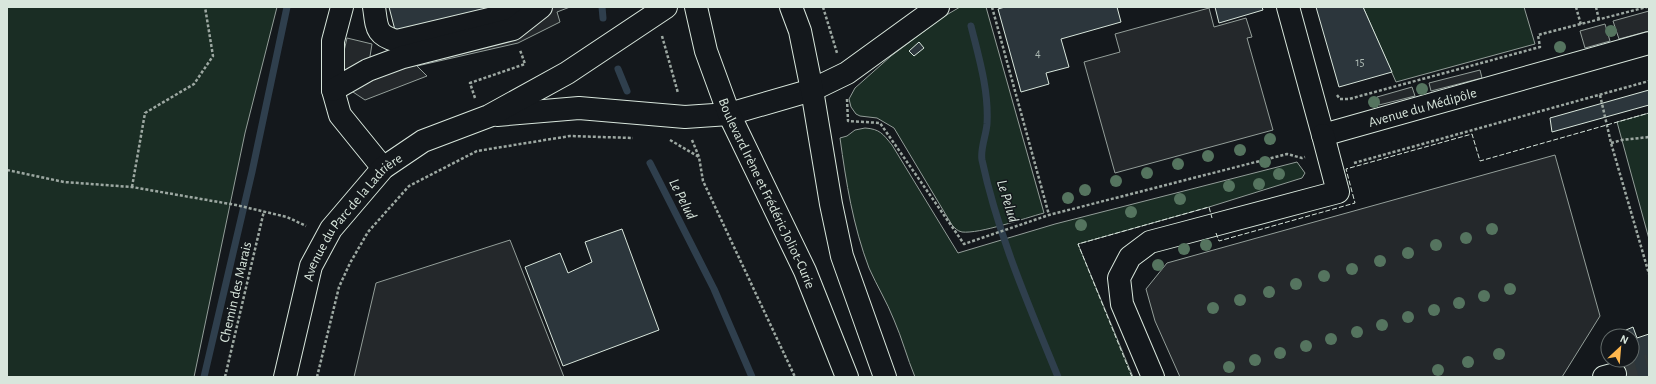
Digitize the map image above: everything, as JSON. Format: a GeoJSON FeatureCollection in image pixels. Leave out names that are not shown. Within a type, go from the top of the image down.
{"type":"FeatureCollection","features":[{"type":"Feature","properties":{"kind":"street"},"geometry":{"type":"LineString","coordinates":[[342,7],[333,41],[333,90],[340,115],[382,168]]}},
{"type":"Feature","properties":{"kind":"street"},"geometry":{"type":"LineString","coordinates":[[374,7],[377,27],[385,38],[397,41],[540,7]]}},
{"type":"Feature","properties":{"kind":"street"},"geometry":{"type":"LineString","coordinates":[[333,90],[368,70],[403,57],[513,29],[540,7]]}},
{"type":"Feature","properties":{"kind":"street","name":"Boulevard Irène et Frédéric Joliot-Curie"},"geometry":{"type":"LineString","coordinates":[[696,7],[706,51],[729,114],[805,271],[847,377]]}},
{"type":"Feature","properties":{"kind":"street"},"geometry":{"type":"LineString","coordinates":[[791,7],[800,31],[812,90],[831,204],[842,256],[885,377]]}},
{"type":"Feature","properties":{"kind":"street","name":"Avenue du Parc de la Ladrière"},"geometry":{"type":"LineString","coordinates":[[485,118],[578,108],[685,117],[729,114],[812,90],[847,73],[938,7]]}},
{"type":"Feature","properties":{"kind":"street"},"geometry":{"type":"LineString","coordinates":[[1153,377],[1122,304],[1119,278],[1130,257],[1150,242],[1338,192],[1288,7]]}},
{"type":"Feature","properties":{"kind":"street","name":"Avenue du Parc de la Ladrière"},"geometry":{"type":"LineString","coordinates":[[285,377],[311,266],[331,229],[382,168],[423,141],[485,118],[567,72],[660,10]]}},
{"type":"Feature","properties":{"kind":"street","name":"Avenue du Médipôle"},"geometry":{"type":"LineString","coordinates":[[1323,135],[1649,43]]}},
{"type":"Feature","properties":{"kind":"path"},"geometry":{"type":"LineString","coordinates":[[132,187],[145,113],[194,84],[212,56],[205,7]]}},
{"type":"Feature","properties":{"kind":"path"},"geometry":{"type":"LineString","coordinates":[[823,7],[838,58],[847,73]]}},
{"type":"Feature","properties":{"kind":"path"},"geometry":{"type":"LineString","coordinates":[[992,7],[1049,215]]}},
{"type":"Feature","properties":{"kind":"path"},"geometry":{"type":"LineString","coordinates":[[1576,7],[1581,25]]}},
{"type":"Feature","properties":{"kind":"path"},"geometry":{"type":"LineString","coordinates":[[1596,7],[1599,20]]}},
{"type":"Feature","properties":{"kind":"path"},"geometry":{"type":"LineString","coordinates":[[1335,93],[1340,99],[1349,99],[1540,46],[1538,35],[1647,7]]}},
{"type":"Feature","properties":{"kind":"path"},"geometry":{"type":"LineString","coordinates":[[660,10],[680,99]]}},
{"type":"Feature","properties":{"kind":"path"},"geometry":{"type":"LineString","coordinates":[[485,118],[470,83],[525,64],[513,29]]}},
{"type":"Feature","properties":{"kind":"path"},"geometry":{"type":"LineString","coordinates":[[848,121],[880,123],[964,244],[1049,215],[1287,154],[1302,158],[1313,173],[1649,81]]}},
{"type":"Feature","properties":{"kind":"path"},"geometry":{"type":"LineString","coordinates":[[1600,95],[1611,143],[1649,274]]}},
{"type":"Feature","properties":{"kind":"path"},"geometry":{"type":"LineString","coordinates":[[317,377],[339,287],[350,263],[368,232],[409,186],[477,151],[570,136],[638,138]]}},
{"type":"Feature","properties":{"kind":"path"},"geometry":{"type":"LineString","coordinates":[[690,136],[699,157],[703,181],[795,377]]}},
{"type":"Feature","properties":{"kind":"path"},"geometry":{"type":"LineString","coordinates":[[1611,143],[1622,140],[1649,137]]}},
{"type":"Feature","properties":{"kind":"path"},"geometry":{"type":"LineString","coordinates":[[668,139],[699,157]]}},
{"type":"Feature","properties":{"kind":"path"},"geometry":{"type":"LineString","coordinates":[[7,170],[64,182],[132,187],[252,208],[287,218],[327,236]]}},
{"type":"Feature","properties":{"kind":"path","name":"Chemin des Marais"},"geometry":{"type":"LineString","coordinates":[[225,377],[264,211]]}},
{"type":"Feature","properties":{"kind":"green space"},"geometry":{"type":"Polygon","coordinates":[[[7,7],[277,7],[245,133],[194,377],[7,377],[7,7]]]}},
{"type":"Feature","properties":{"kind":"green space"},"geometry":{"type":"Polygon","coordinates":[[[960,7],[986,7],[1044,213],[980,231],[970,232],[960,232],[952,225],[894,128],[877,118],[860,116],[856,114],[851,107],[849,99],[855,88],[891,56],[943,17],[960,7]]]}},
{"type":"Feature","properties":{"kind":"green space"},"geometry":{"type":"Polygon","coordinates":[[[1363,7],[1524,7],[1535,44],[1396,82],[1363,7]]]}},
{"type":"Feature","properties":{"kind":"green space"},"geometry":{"type":"Polygon","coordinates":[[[1649,113],[1649,239],[1617,122],[1649,113]]]}},
{"type":"Feature","properties":{"kind":"green space"},"geometry":{"type":"Polygon","coordinates":[[[865,128],[878,131],[892,145],[958,253],[1055,224],[1297,162],[1305,173],[1302,178],[1209,207],[1078,244],[1133,377],[915,377],[900,334],[863,252],[851,204],[840,138],[847,136],[855,130],[865,128]]]}},
{"type":"Feature","properties":{"kind":"shaded area"},"geometry":{"type":"Polygon","coordinates":[[[541,7],[570,7],[557,12],[560,22],[518,43],[417,66],[427,76],[365,100],[350,90],[342,60],[347,38],[372,44],[368,69],[541,7]]]}},
{"type":"Feature","properties":{"kind":"shaded area"},"geometry":{"type":"Polygon","coordinates":[[[1209,8],[1214,27],[1246,18],[1252,37],[1247,38],[1273,130],[1115,173],[1084,62],[1120,52],[1115,34],[1209,8]]]}},
{"type":"Feature","properties":{"kind":"shaded area"},"geometry":{"type":"Polygon","coordinates":[[[1649,11],[1649,31],[1619,39],[1613,21],[1649,11]]]}},
{"type":"Feature","properties":{"kind":"shaded area"},"geometry":{"type":"Polygon","coordinates":[[[1605,24],[1610,41],[1585,48],[1580,31],[1605,24]]]}},
{"type":"Feature","properties":{"kind":"shaded area"},"geometry":{"type":"Polygon","coordinates":[[[1480,70],[1482,78],[1431,91],[1429,83],[1480,70]]]}},
{"type":"Feature","properties":{"kind":"shaded area"},"geometry":{"type":"Polygon","coordinates":[[[1412,87],[1415,96],[1379,105],[1377,97],[1412,87]]]}},
{"type":"Feature","properties":{"kind":"shaded area"},"geometry":{"type":"Polygon","coordinates":[[[1555,155],[1600,316],[1562,377],[1180,377],[1155,321],[1146,289],[1167,263],[1555,155]]]}},
{"type":"Feature","properties":{"kind":"shaded area"},"geometry":{"type":"Polygon","coordinates":[[[510,240],[564,377],[354,377],[376,283],[510,240]]]}},
{"type":"Feature","properties":{"kind":"building"},"geometry":{"type":"Polygon","coordinates":[[[389,7],[499,7],[396,34],[389,7]]]}},
{"type":"Feature","properties":{"kind":"building"},"geometry":{"type":"Polygon","coordinates":[[[1005,7],[1117,7],[1121,22],[1061,39],[1069,67],[1046,73],[1049,84],[1021,92],[998,9],[1005,7]]]}},
{"type":"Feature","properties":{"kind":"building"},"geometry":{"type":"Polygon","coordinates":[[[1215,7],[1262,7],[1263,10],[1219,23],[1215,7]]]}},
{"type":"Feature","properties":{"kind":"building"},"geometry":{"type":"Polygon","coordinates":[[[1316,7],[1363,7],[1392,72],[1339,87],[1316,7]]]}},
{"type":"Feature","properties":{"kind":"building"},"geometry":{"type":"Polygon","coordinates":[[[919,42],[924,48],[914,56],[909,51],[919,42]]]}},
{"type":"Feature","properties":{"kind":"building"},"geometry":{"type":"Polygon","coordinates":[[[1649,90],[1649,105],[1552,132],[1550,118],[1649,90]]]}},
{"type":"Feature","properties":{"kind":"building"},"geometry":{"type":"Polygon","coordinates":[[[622,229],[659,330],[563,366],[525,267],[560,253],[568,273],[592,262],[585,242],[622,229]]]}},
{"type":"Feature","properties":{"kind":"building"},"geometry":{"type":"Polygon","coordinates":[[[1649,334],[1649,377],[1616,377],[1614,368],[1640,368],[1640,337],[1649,334]]]}},
{"type":"Feature","properties":{"kind":"waterway"},"geometry":{"type":"LineString","coordinates":[[204,377],[252,172],[287,7]]}},
{"type":"Feature","properties":{"kind":"waterway","name":"Le Pelud"},"geometry":{"type":"LineString","coordinates":[[602,7],[603,18]]}},
{"type":"Feature","properties":{"kind":"waterway","name":"Le Pelud"},"geometry":{"type":"LineString","coordinates":[[971,26],[983,75],[986,99],[987,124],[982,147],[982,160],[1005,243],[1058,377]]}},
{"type":"Feature","properties":{"kind":"waterway"},"geometry":{"type":"LineString","coordinates":[[618,69],[627,91]]}},
{"type":"Feature","properties":{"kind":"waterway","name":"Le Pelud"},"geometry":{"type":"LineString","coordinates":[[650,163],[714,289],[752,377]]}},
{"type":"Feature","properties":{"kind":"tunnel"},"geometry":{"type":"LineString","coordinates":[[1615,374],[1649,365]]}},
{"type":"Feature","properties":{"kind":"fence"},"geometry":{"type":"LineString","coordinates":[[1216,233],[1219,241],[1355,203],[1346,169],[1472,134],[1480,161],[1649,113]]}},
{"type":"Feature","properties":{"kind":"fence"},"geometry":{"type":"LineString","coordinates":[[1132,377],[1078,244],[1209,207],[1212,218]]}}]}
